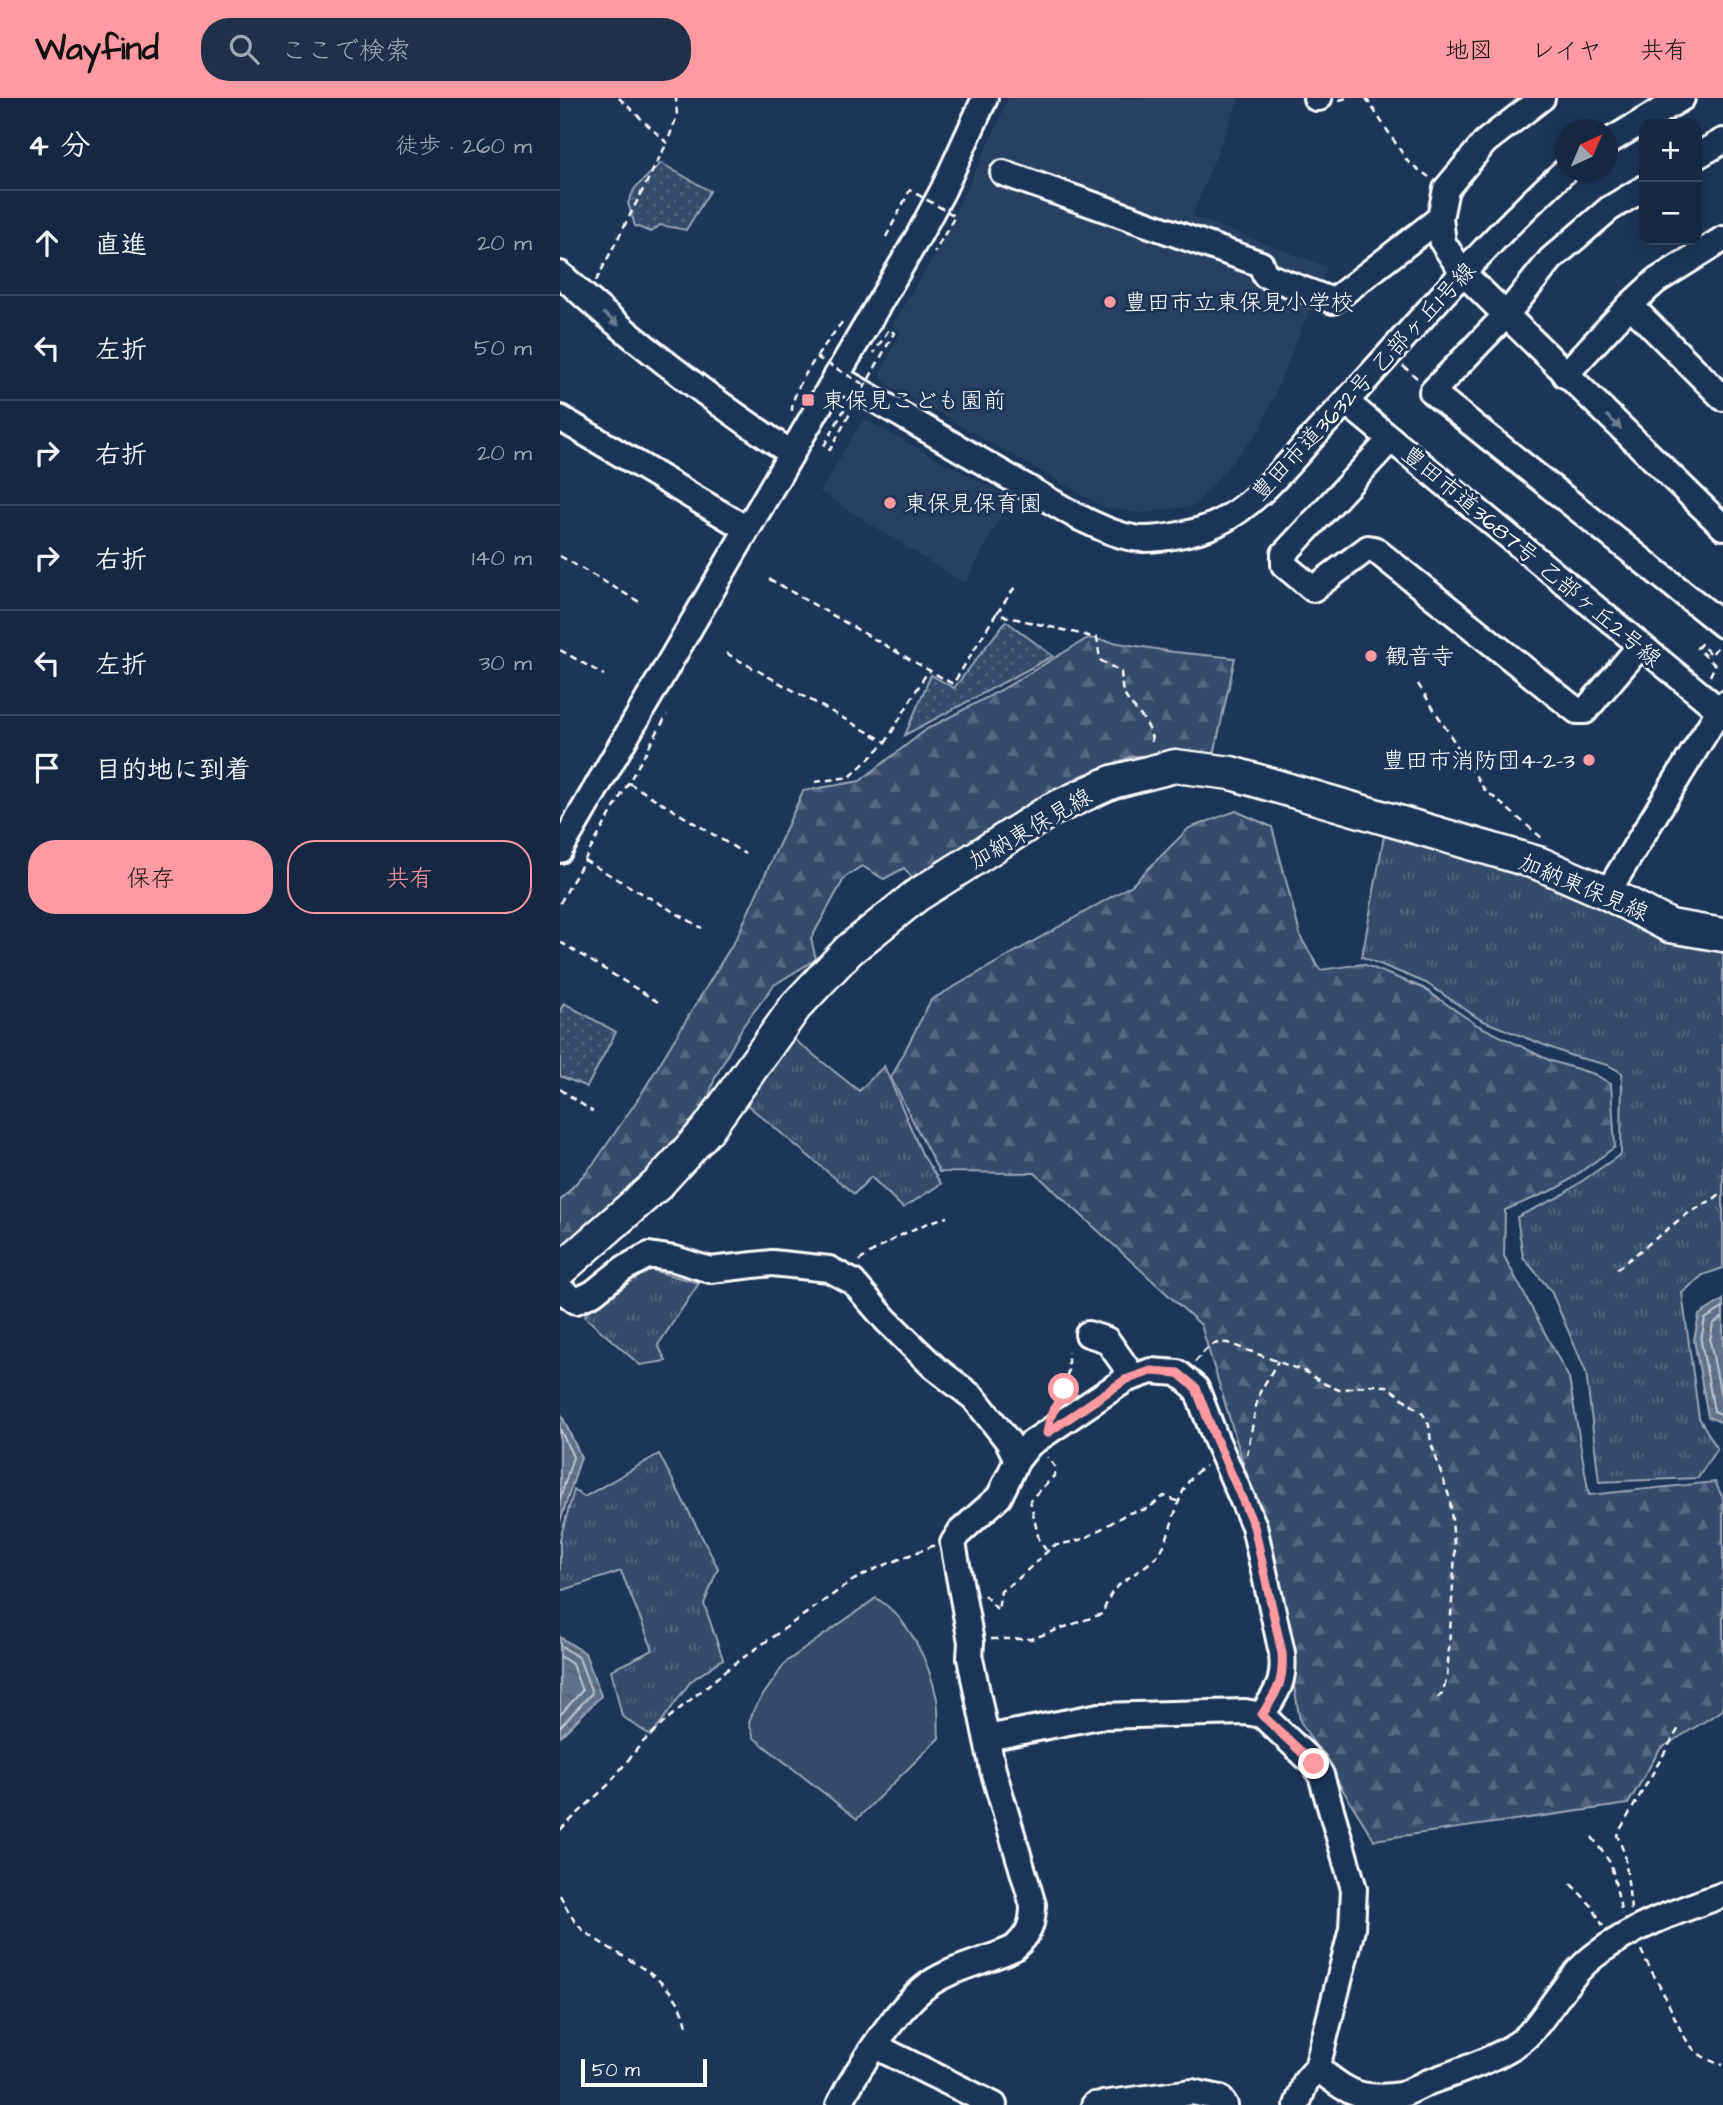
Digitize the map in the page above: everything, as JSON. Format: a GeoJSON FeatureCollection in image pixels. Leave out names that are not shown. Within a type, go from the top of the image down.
{"type":"FeatureCollection","features":[{"type":"Feature","properties":{"kind":"main road","name":"加納東保見線"},"geometry":{"type":"LineString","coordinates":[[560,1270],[657,1185],[707,1130],[796,1006],[849,950],[916,896],[1051,810],[1112,782],[1175,766],[1231,773],[1538,863],[1607,893],[1671,926],[1723,935]]}},
{"type":"Feature","properties":{"kind":"street"},"geometry":{"type":"LineString","coordinates":[[560,849],[943,190],[985,98]]}},
{"type":"Feature","properties":{"kind":"street"},"geometry":{"type":"LineString","coordinates":[[1542,98],[1485,142],[1446,189],[1440,218],[1443,243],[1463,273],[1723,527]]}},
{"type":"Feature","properties":{"kind":"street"},"geometry":{"type":"LineString","coordinates":[[1618,136],[1682,98]]}},
{"type":"Feature","properties":{"kind":"street"},"geometry":{"type":"LineString","coordinates":[[1702,153],[1723,141]]}},
{"type":"Feature","properties":{"kind":"street"},"geometry":{"type":"LineString","coordinates":[[1003,173],[1261,264],[1265,275],[1333,301],[1440,218]]}},
{"type":"Feature","properties":{"kind":"street","name":"豊田市道3632号 乙部ヶ丘1号線"},"geometry":{"type":"LineString","coordinates":[[836,377],[1078,517],[1109,531],[1143,539],[1187,534],[1214,525],[1246,506],[1346,402],[1523,208],[1555,180]]}},
{"type":"Feature","properties":{"kind":"street"},"geometry":{"type":"LineString","coordinates":[[1639,191],[1609,209],[1550,259],[1506,315],[1432,392],[1722,634]]}},
{"type":"Feature","properties":{"kind":"street"},"geometry":{"type":"LineString","coordinates":[[1565,374],[1656,281],[1719,247]]}},
{"type":"Feature","properties":{"kind":"street"},"geometry":{"type":"LineString","coordinates":[[560,274],[610,318],[748,424],[791,453]]}},
{"type":"Feature","properties":{"kind":"street"},"geometry":{"type":"LineString","coordinates":[[1630,306],[1723,398]]}},
{"type":"Feature","properties":{"kind":"street","name":"豊田市道3687号 乙部ヶ丘2号線"},"geometry":{"type":"LineString","coordinates":[[1346,402],[1640,646],[1721,707]]}},
{"type":"Feature","properties":{"kind":"street"},"geometry":{"type":"LineString","coordinates":[[560,418],[747,530]]}},
{"type":"Feature","properties":{"kind":"street"},"geometry":{"type":"LineString","coordinates":[[1391,439],[1284,554],[1284,565],[1313,589],[1368,548],[1374,549],[1577,712],[1585,711],[1640,646]]}},
{"type":"Feature","properties":{"kind":"street"},"geometry":{"type":"LineString","coordinates":[[1607,893],[1721,707]]}},
{"type":"Feature","properties":{"kind":"street"},"geometry":{"type":"LineString","coordinates":[[560,1289],[576,1301],[593,1293],[624,1269],[649,1255],[675,1259],[710,1270],[772,1263],[829,1269],[853,1282],[886,1320],[934,1367],[974,1398],[1008,1441],[1031,1446]]}},
{"type":"Feature","properties":{"kind":"street"},"geometry":{"type":"LineString","coordinates":[[1088,1334],[1107,1340],[1133,1377]]}},
{"type":"Feature","properties":{"kind":"street"},"geometry":{"type":"LineString","coordinates":[[839,2105],[875,2046],[909,2003],[931,1983],[1014,1948],[1023,1940],[1032,1925],[1034,1905],[993,1770],[970,1658],[971,1642],[953,1549],[954,1539],[999,1497],[1031,1446],[1125,1380],[1151,1371],[1178,1373],[1196,1388],[1254,1526],[1284,1672],[1279,1687],[1262,1715]]}},
{"type":"Feature","properties":{"kind":"street"},"geometry":{"type":"LineString","coordinates":[[987,1738],[1099,1716],[1245,1712],[1262,1715],[1314,1764],[1321,1775],[1354,1889],[1352,1929],[1317,2068],[1306,2081],[1297,2105]]}},
{"type":"Feature","properties":{"kind":"street"},"geometry":{"type":"LineString","coordinates":[[1317,2068],[1343,2088],[1365,2096],[1387,2097],[1466,2069],[1528,2035],[1574,1974],[1621,1937],[1668,1914],[1723,1895]]}},
{"type":"Feature","properties":{"kind":"street"},"geometry":{"type":"LineString","coordinates":[[875,2046],[994,2105]]}},
{"type":"Feature","properties":{"kind":"street"},"geometry":{"type":"LineString","coordinates":[[1094,2105],[1192,2092],[1220,2098],[1225,2105]]}},
{"type":"Feature","properties":{"kind":"path"},"geometry":{"type":"LineString","coordinates":[[619,98],[667,144]]}},
{"type":"Feature","properties":{"kind":"path"},"geometry":{"type":"LineString","coordinates":[[599,275],[667,144],[677,116],[676,98]]}},
{"type":"Feature","properties":{"kind":"path"},"geometry":{"type":"LineString","coordinates":[[1366,98],[1408,162],[1438,183]]}},
{"type":"Feature","properties":{"kind":"path"},"geometry":{"type":"LineString","coordinates":[[886,237],[910,190],[956,216],[934,253]]}},
{"type":"Feature","properties":{"kind":"path"},"geometry":{"type":"LineString","coordinates":[[791,402],[816,357],[843,321]]}},
{"type":"Feature","properties":{"kind":"path"},"geometry":{"type":"LineString","coordinates":[[845,408],[824,446],[830,450],[894,333],[889,329],[874,353]]}},
{"type":"Feature","properties":{"kind":"path"},"geometry":{"type":"LineString","coordinates":[[816,357],[866,385]]}},
{"type":"Feature","properties":{"kind":"path"},"geometry":{"type":"LineString","coordinates":[[1397,361],[1432,392]]}},
{"type":"Feature","properties":{"kind":"path"},"geometry":{"type":"LineString","coordinates":[[560,556],[643,604]]}},
{"type":"Feature","properties":{"kind":"path"},"geometry":{"type":"LineString","coordinates":[[769,579],[953,684],[1015,587]]}},
{"type":"Feature","properties":{"kind":"path"},"geometry":{"type":"LineString","coordinates":[[996,614],[1097,638],[1100,660],[1121,672],[1124,694],[1140,713],[1153,740],[1150,750]]}},
{"type":"Feature","properties":{"kind":"path"},"geometry":{"type":"LineString","coordinates":[[1706,684],[1715,665],[1698,648],[1701,644],[1710,655],[1722,634]]}},
{"type":"Feature","properties":{"kind":"path"},"geometry":{"type":"LineString","coordinates":[[560,650],[604,676]]}},
{"type":"Feature","properties":{"kind":"path"},"geometry":{"type":"LineString","coordinates":[[726,653],[886,742]]}},
{"type":"Feature","properties":{"kind":"path"},"geometry":{"type":"LineString","coordinates":[[815,782],[850,777],[886,742],[929,669]]}},
{"type":"Feature","properties":{"kind":"path"},"geometry":{"type":"LineString","coordinates":[[1418,684],[1484,789],[1542,838]]}},
{"type":"Feature","properties":{"kind":"path"},"geometry":{"type":"LineString","coordinates":[[560,903],[667,715]]}},
{"type":"Feature","properties":{"kind":"path"},"geometry":{"type":"LineString","coordinates":[[629,783],[745,854]]}},
{"type":"Feature","properties":{"kind":"path"},"geometry":{"type":"LineString","coordinates":[[584,860],[702,928]]}},
{"type":"Feature","properties":{"kind":"path"},"geometry":{"type":"LineString","coordinates":[[560,942],[658,1002]]}},
{"type":"Feature","properties":{"kind":"path"},"geometry":{"type":"LineString","coordinates":[[560,1089],[593,1112]]}},
{"type":"Feature","properties":{"kind":"path"},"geometry":{"type":"LineString","coordinates":[[1617,1269],[1684,1216],[1723,1191]]}},
{"type":"Feature","properties":{"kind":"path"},"geometry":{"type":"LineString","coordinates":[[842,1276],[849,1268],[901,1235],[928,1222],[947,1217]]}},
{"type":"Feature","properties":{"kind":"path"},"geometry":{"type":"LineString","coordinates":[[1184,1378],[1191,1366],[1212,1345],[1217,1342],[1228,1343],[1306,1372],[1339,1390],[1370,1385],[1387,1386],[1423,1414],[1429,1424],[1431,1443],[1450,1499],[1455,1554],[1447,1678],[1442,1693],[1436,1699]]}},
{"type":"Feature","properties":{"kind":"path"},"geometry":{"type":"LineString","coordinates":[[1046,1551],[1039,1540],[1030,1500],[1054,1476],[1055,1467],[1048,1458],[1031,1446],[1068,1372],[1068,1352]]}},
{"type":"Feature","properties":{"kind":"path"},"geometry":{"type":"LineString","coordinates":[[1240,1493],[1260,1392],[1278,1361]]}},
{"type":"Feature","properties":{"kind":"path"},"geometry":{"type":"LineString","coordinates":[[971,1642],[988,1639],[1031,1639],[1102,1614],[1114,1590],[1162,1549],[1191,1477],[1223,1455]]}},
{"type":"Feature","properties":{"kind":"path"},"geometry":{"type":"LineString","coordinates":[[963,1601],[983,1594],[998,1610],[1001,1591],[1053,1546],[1084,1539],[1128,1513],[1147,1509],[1164,1496],[1179,1502]]}},
{"type":"Feature","properties":{"kind":"path"},"geometry":{"type":"LineString","coordinates":[[560,1830],[608,1785],[641,1744],[730,1667],[863,1575],[915,1552],[954,1539]]}},
{"type":"Feature","properties":{"kind":"path"},"geometry":{"type":"LineString","coordinates":[[1592,1837],[1615,1874],[1621,1912],[1621,1937]]}},
{"type":"Feature","properties":{"kind":"path"},"geometry":{"type":"LineString","coordinates":[[1572,1884],[1621,1937]]}},
{"type":"Feature","properties":{"kind":"path"},"geometry":{"type":"LineString","coordinates":[[560,1895],[576,1923],[584,1931],[638,1965],[662,1985],[680,2008],[687,2028]]}},
{"type":"Feature","properties":{"kind":"shaded area","name":"豊田市立東保見小学校"},"geometry":{"type":"Polygon","coordinates":[[[1008,98],[1239,98],[1192,216],[1327,267],[1260,430],[1194,506],[1142,513],[1105,508],[884,382],[881,372],[900,332],[892,325],[935,254],[1008,98]]]}},
{"type":"Feature","properties":{"kind":"shaded area"},"geometry":{"type":"Polygon","coordinates":[[[863,419],[1011,498],[965,584],[820,492],[863,419]]]}},
{"type":"Feature","properties":{"kind":"green space"},"geometry":{"type":"Polygon","coordinates":[[[661,163],[710,191],[686,230],[660,225],[651,232],[635,226],[628,203],[635,188],[661,163]]]}},
{"type":"Feature","properties":{"kind":"green space"},"geometry":{"type":"Polygon","coordinates":[[[1006,621],[1053,656],[905,735],[931,675],[954,688],[1006,621]]]}},
{"type":"Feature","properties":{"kind":"green space"},"geometry":{"type":"Polygon","coordinates":[[[1088,638],[1174,652],[1235,658],[1214,755],[1133,756],[1080,776],[913,878],[904,868],[884,879],[862,866],[845,877],[811,939],[816,959],[774,985],[743,1026],[715,1078],[702,1115],[639,1184],[560,1250],[560,1201],[595,1162],[640,1096],[738,935],[803,791],[860,781],[927,729],[1001,690],[1088,638]]]}},
{"type":"Feature","properties":{"kind":"green space"},"geometry":{"type":"Polygon","coordinates":[[[1236,811],[1272,827],[1301,938],[1320,970],[1363,964],[1423,988],[1477,1025],[1551,1061],[1594,1074],[1611,1084],[1615,1147],[1558,1188],[1505,1210],[1504,1256],[1569,1378],[1589,1495],[1715,1482],[1723,1498],[1723,1710],[1660,1749],[1628,1804],[1374,1840],[1300,1721],[1272,1557],[1201,1325],[1035,1173],[939,1172],[891,1078],[931,1000],[1132,885],[1189,828],[1236,811]]]}},
{"type":"Feature","properties":{"kind":"green space"},"geometry":{"type":"Polygon","coordinates":[[[1384,836],[1536,870],[1723,945],[1723,1268],[1703,1275],[1682,1293],[1699,1418],[1717,1448],[1698,1478],[1599,1482],[1586,1372],[1551,1291],[1523,1257],[1517,1217],[1559,1197],[1621,1154],[1622,1073],[1608,1065],[1572,1056],[1481,1020],[1426,983],[1362,957],[1384,836]]]}},
{"type":"Feature","properties":{"kind":"green space"},"geometry":{"type":"Polygon","coordinates":[[[564,1003],[616,1032],[587,1087],[560,1076],[560,1011],[564,1003]]]}},
{"type":"Feature","properties":{"kind":"green space"},"geometry":{"type":"Polygon","coordinates":[[[791,1037],[859,1091],[884,1066],[922,1154],[941,1184],[903,1208],[871,1177],[854,1194],[745,1103],[791,1037]]]}},
{"type":"Feature","properties":{"kind":"green space"},"geometry":{"type":"Polygon","coordinates":[[[648,1269],[699,1283],[658,1345],[666,1361],[640,1365],[585,1317],[595,1296],[648,1269]]]}},
{"type":"Feature","properties":{"kind":"green space"},"geometry":{"type":"Polygon","coordinates":[[[659,1454],[718,1568],[704,1604],[723,1659],[691,1681],[651,1736],[622,1716],[611,1670],[653,1650],[621,1571],[564,1590],[560,1588],[560,1539],[574,1490],[584,1497],[659,1454]]]}},
{"type":"Feature","properties":{"kind":"green space"},"geometry":{"type":"Polygon","coordinates":[[[876,1598],[908,1629],[923,1656],[937,1699],[939,1738],[857,1819],[754,1738],[749,1722],[755,1707],[786,1662],[876,1598]]]}},
{"type":"Feature","properties":{"kind":"water"},"geometry":{"type":"Polygon","coordinates":[[[1723,1300],[1723,1423],[1708,1417],[1694,1340],[1699,1315],[1723,1300]]]}},
{"type":"Feature","properties":{"kind":"water"},"geometry":{"type":"Polygon","coordinates":[[[560,1412],[581,1457],[560,1522],[560,1412]]]}},
{"type":"Feature","properties":{"kind":"water"},"geometry":{"type":"Polygon","coordinates":[[[560,1637],[585,1653],[601,1696],[560,1737],[560,1637]]]}},
{"type":"Feature","properties":{"kind":"place","name":"豊田市立東保見小学校"},"geometry":{"type":"Point","coordinates":[1110,302]}},
{"type":"Feature","properties":{"kind":"place","name":"東保見こども園前"},"geometry":{"type":"Point","coordinates":[808,400]}},
{"type":"Feature","properties":{"kind":"place","name":"東保見保育園"},"geometry":{"type":"Point","coordinates":[890,503]}},
{"type":"Feature","properties":{"kind":"place","name":"観音寺"},"geometry":{"type":"Point","coordinates":[1371,656]}},
{"type":"Feature","properties":{"kind":"place","name":"豊田市消防団4-2-3"},"geometry":{"type":"Point","coordinates":[1589,760]}},
{"type":"Feature","properties":{"kind":"route"},"geometry":{"type":"LineString","coordinates":[[1064,1389],[1050,1418],[1047,1433],[1125,1380],[1151,1371],[1178,1373],[1196,1388],[1254,1526],[1282,1653],[1284,1672],[1279,1687],[1262,1715],[1314,1764]]}}]}
